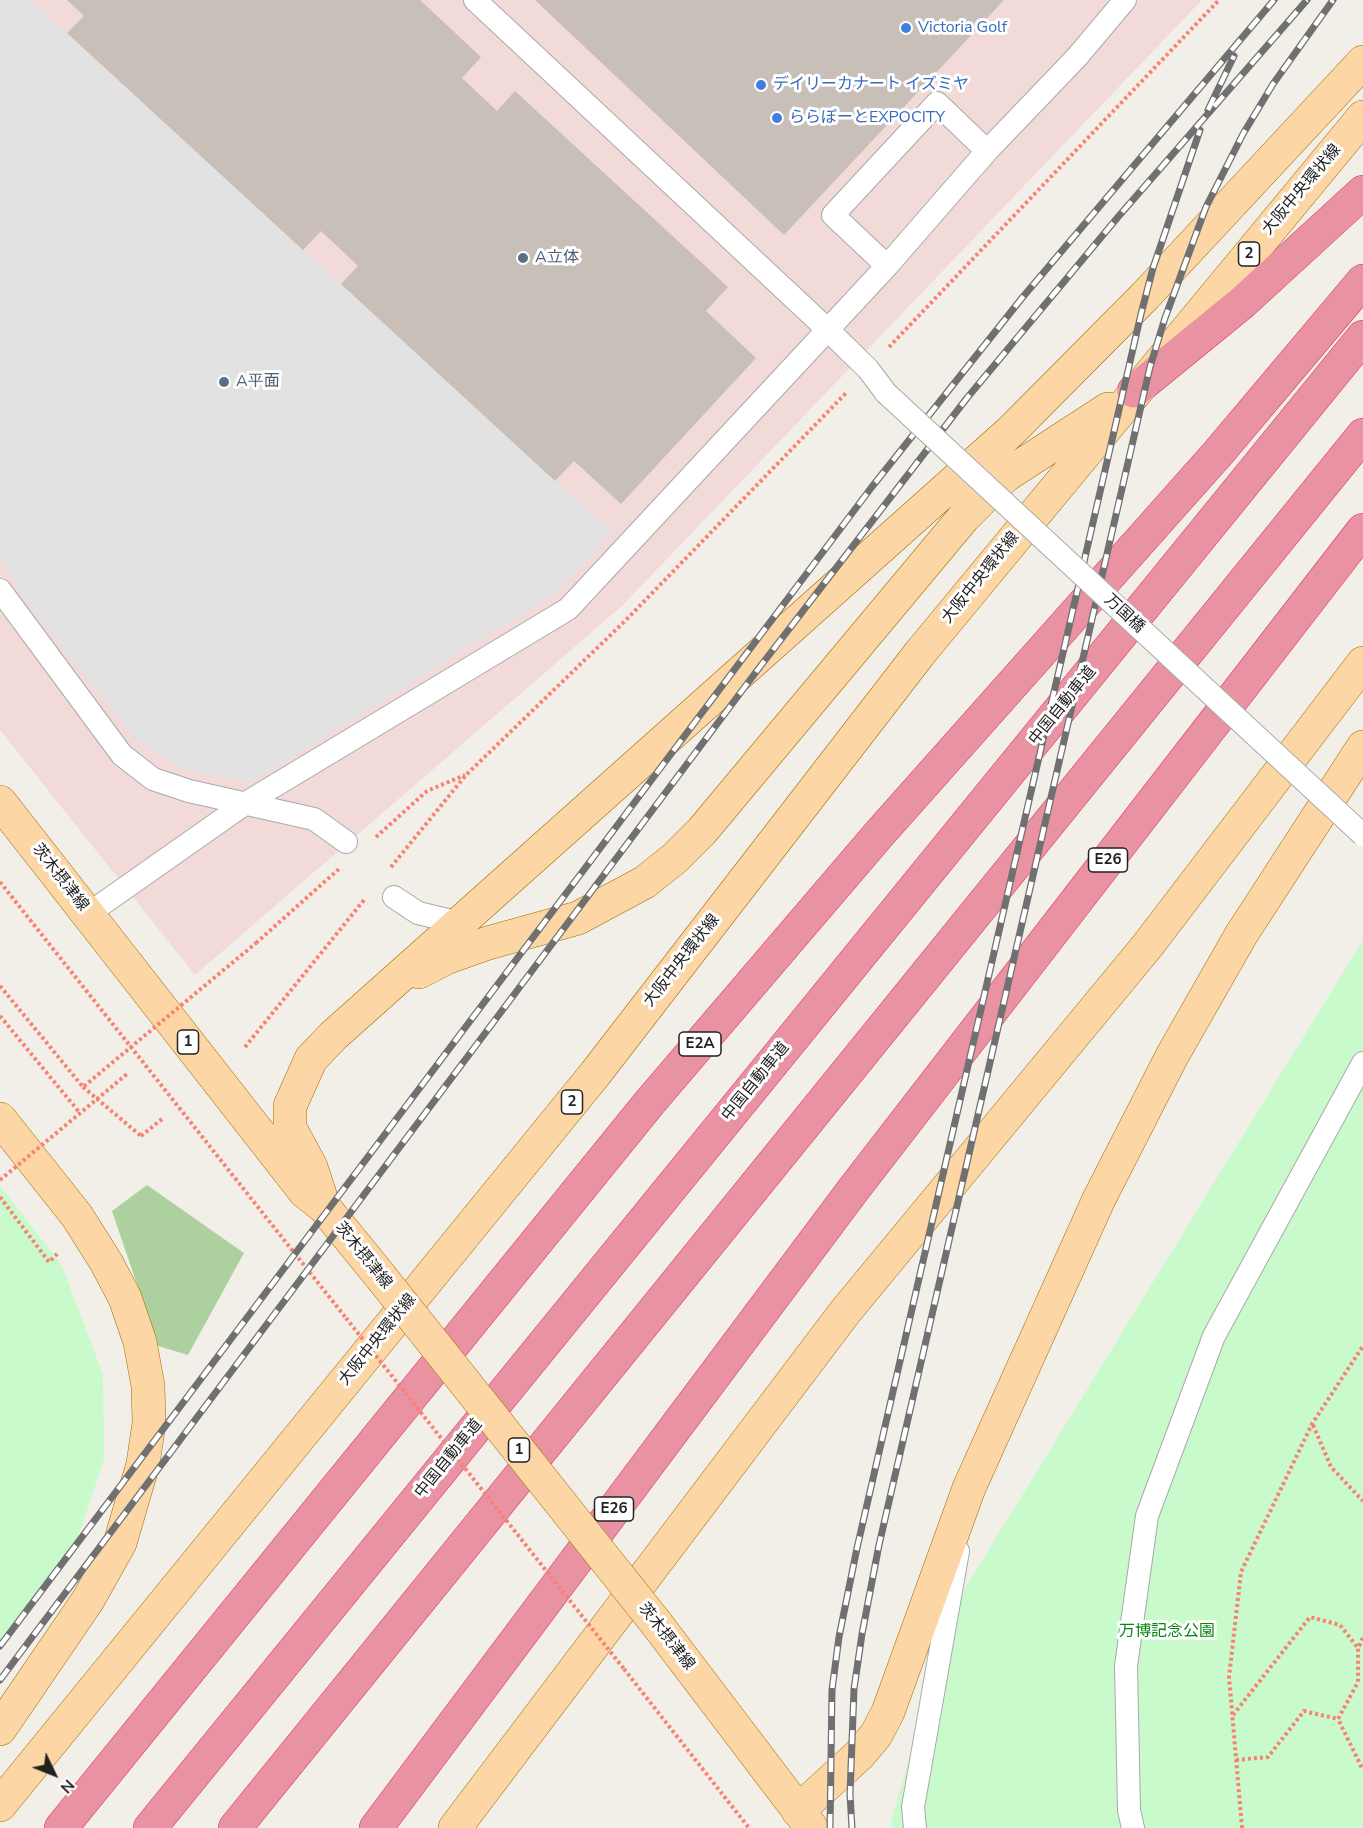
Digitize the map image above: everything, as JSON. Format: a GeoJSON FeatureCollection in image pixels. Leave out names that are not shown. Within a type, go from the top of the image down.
{"type":"FeatureCollection","features":[{"type":"Feature","properties":{"kind":"highway"},"geometry":{"type":"LineString","coordinates":[[1134,391],[1251,295],[1363,192]]}},
{"type":"Feature","properties":{"kind":"highway","name":"E2A"},"geometry":{"type":"LineString","coordinates":[[61,1828],[650,1102],[880,833],[1220,452],[1363,281]]}},
{"type":"Feature","properties":{"kind":"highway","name":"中国自動車道"},"geometry":{"type":"LineString","coordinates":[[150,1828],[1363,337]]}},
{"type":"Feature","properties":{"kind":"highway"},"geometry":{"type":"LineString","coordinates":[[235,1828],[1363,435]]}},
{"type":"Feature","properties":{"kind":"highway","name":"E26"},"geometry":{"type":"LineString","coordinates":[[376,1828],[846,1200],[1363,530]]}},
{"type":"Feature","properties":{"kind":"main road"},"geometry":{"type":"LineString","coordinates":[[324,1208],[311,1167],[290,1128],[290,1106],[310,1059],[385,989],[1011,431],[1130,312],[1363,62]]}},
{"type":"Feature","properties":{"kind":"main road","name":"大阪中央環状線"},"geometry":{"type":"LineString","coordinates":[[0,1805],[595,1074],[920,653],[1134,391],[1363,117]]}},
{"type":"Feature","properties":{"kind":"main road"},"geometry":{"type":"LineString","coordinates":[[385,989],[447,958],[488,943],[578,918],[635,888],[675,858],[702,831],[964,517],[1005,476],[1134,391]]}},
{"type":"Feature","properties":{"kind":"main road"},"geometry":{"type":"LineString","coordinates":[[455,1828],[845,1312],[1148,945],[1363,663]]}},
{"type":"Feature","properties":{"kind":"main road"},"geometry":{"type":"LineString","coordinates":[[805,1819],[876,1735],[888,1712],[969,1488],[1099,1199],[1172,1056],[1241,935],[1363,747]]}},
{"type":"Feature","properties":{"kind":"main road","name":"茨木摂津線"},"geometry":{"type":"LineString","coordinates":[[0,801],[305,1192],[324,1208],[381,1277],[656,1623],[805,1819]]}},
{"type":"Feature","properties":{"kind":"main road"},"geometry":{"type":"LineString","coordinates":[[0,1119],[77,1216],[125,1298],[142,1353],[148,1386],[149,1423],[141,1475],[120,1543],[88,1600],[0,1729]]}},
{"type":"Feature","properties":{"kind":"lane","name":"万国橋"},"geometry":{"type":"LineString","coordinates":[[475,0],[828,330],[868,369],[886,393],[1363,835]]}},
{"type":"Feature","properties":{"kind":"lane"},"geometry":{"type":"LineString","coordinates":[[88,914],[246,803],[568,609],[888,266],[987,150],[1077,57],[1125,0]]}},
{"type":"Feature","properties":{"kind":"lane"},"geometry":{"type":"LineString","coordinates":[[888,266],[833,215],[937,103],[987,150]]}},
{"type":"Feature","properties":{"kind":"lane"},"geometry":{"type":"LineString","coordinates":[[0,590],[122,755],[153,779],[189,791],[314,819],[346,842]]}},
{"type":"Feature","properties":{"kind":"lane"},"geometry":{"type":"LineString","coordinates":[[394,897],[418,913],[460,922]]}},
{"type":"Feature","properties":{"kind":"lane"},"geometry":{"type":"LineString","coordinates":[[1133,1828],[1129,1809],[1126,1666],[1147,1516],[1214,1336],[1363,1063]]}},
{"type":"Feature","properties":{"kind":"lane"},"geometry":{"type":"LineString","coordinates":[[915,1828],[913,1807],[969,1488]]}},
{"type":"Feature","properties":{"kind":"path"},"geometry":{"type":"LineString","coordinates":[[385,874],[466,775],[627,620],[1219,0]]}},
{"type":"Feature","properties":{"kind":"path"},"geometry":{"type":"LineString","coordinates":[[0,882],[749,1828]]}},
{"type":"Feature","properties":{"kind":"path"},"geometry":{"type":"LineString","coordinates":[[245,1047],[370,893]]}},
{"type":"Feature","properties":{"kind":"path"},"geometry":{"type":"LineString","coordinates":[[83,1087],[256,943]]}},
{"type":"Feature","properties":{"kind":"path"},"geometry":{"type":"LineString","coordinates":[[0,986],[83,1087],[141,1136],[162,1119]]}},
{"type":"Feature","properties":{"kind":"path"},"geometry":{"type":"LineString","coordinates":[[0,1016],[79,1112]]}},
{"type":"Feature","properties":{"kind":"path"},"geometry":{"type":"LineString","coordinates":[[0,1180],[127,1074]]}},
{"type":"Feature","properties":{"kind":"path"},"geometry":{"type":"LineString","coordinates":[[0,1197],[49,1262]]}},
{"type":"Feature","properties":{"kind":"path"},"geometry":{"type":"LineString","coordinates":[[1242,1828],[1229,1677],[1241,1572],[1312,1424],[1363,1346]]}},
{"type":"Feature","properties":{"kind":"path"},"geometry":{"type":"LineString","coordinates":[[1312,1424],[1331,1467],[1363,1501]]}},
{"type":"Feature","properties":{"kind":"path"},"geometry":{"type":"LineString","coordinates":[[1232,1715],[1310,1617],[1340,1625],[1358,1648]]}},
{"type":"Feature","properties":{"kind":"path"},"geometry":{"type":"LineString","coordinates":[[1338,1719],[1358,1682],[1358,1648],[1363,1638]]}},
{"type":"Feature","properties":{"kind":"path"},"geometry":{"type":"LineString","coordinates":[[1236,1760],[1268,1756],[1304,1711],[1338,1719]]}},
{"type":"Feature","properties":{"kind":"path"},"geometry":{"type":"LineString","coordinates":[[1338,1719],[1363,1770]]}},
{"type":"Feature","properties":{"kind":"shaded area"},"geometry":{"type":"Polygon","coordinates":[[[0,0],[1202,0],[622,606],[195,975],[0,730],[0,0]]]}},
{"type":"Feature","properties":{"kind":"shaded area","name":"A平面"},"geometry":{"type":"Polygon","coordinates":[[[0,0],[30,0],[612,532],[556,593],[252,782],[181,769],[137,740],[25,601],[0,556],[0,0]]]}},
{"type":"Feature","properties":{"kind":"green space","name":"万博記念公園"},"geometry":{"type":"Polygon","coordinates":[[[1363,940],[1363,1828],[892,1828],[891,1821],[956,1603],[1363,940]]]}},
{"type":"Feature","properties":{"kind":"green space"},"geometry":{"type":"Polygon","coordinates":[[[147,1185],[244,1253],[188,1355],[158,1346],[112,1211],[147,1185]]]}},
{"type":"Feature","properties":{"kind":"green space"},"geometry":{"type":"Polygon","coordinates":[[[0,1186],[61,1264],[103,1374],[104,1459],[77,1540],[0,1644],[0,1186]]]}},
{"type":"Feature","properties":{"kind":"building","name":"A立体"},"geometry":{"type":"Polygon","coordinates":[[[67,0],[420,0],[481,57],[462,78],[497,111],[515,91],[728,287],[706,311],[756,358],[621,504],[574,461],[555,481],[341,284],[358,266],[321,231],[303,250],[67,33],[84,16],[67,0]]]}},
{"type":"Feature","properties":{"kind":"building","name":"ららぽーとEXPOCITY"},"geometry":{"type":"Polygon","coordinates":[[[535,0],[1004,0],[784,235],[535,0]]]}},
{"type":"Feature","properties":{"kind":"railway"},"geometry":{"type":"LineString","coordinates":[[0,1646],[871,488],[1022,298],[1274,0]]}},
{"type":"Feature","properties":{"kind":"railway"},"geometry":{"type":"LineString","coordinates":[[0,1680],[759,668],[967,398],[1118,217],[1307,0]]}},
{"type":"Feature","properties":{"kind":"railway"},"geometry":{"type":"LineString","coordinates":[[852,1828],[850,1794],[854,1689],[879,1545],[1150,367],[1165,318],[1206,207],[1243,134],[1273,84],[1333,0]]}},
{"type":"Feature","properties":{"kind":"railway"},"geometry":{"type":"LineString","coordinates":[[1208,110],[1234,56]]}},
{"type":"Feature","properties":{"kind":"railway"},"geometry":{"type":"LineString","coordinates":[[830,1828],[832,1690],[839,1637],[857,1548],[1141,314],[1153,268],[1200,130]]}},
{"type":"Feature","properties":{"kind":"place","name":"Victoria Golf"},"geometry":{"type":"Point","coordinates":[906,28]}},
{"type":"Feature","properties":{"kind":"place","name":"デイリーカナート イズミヤ"},"geometry":{"type":"Point","coordinates":[761,85]}},
{"type":"Feature","properties":{"kind":"place","name":"ららぽーとEXPOCITY"},"geometry":{"type":"Point","coordinates":[777,118]}},
{"type":"Feature","properties":{"kind":"place","name":"A立体"},"geometry":{"type":"Point","coordinates":[523,258]}},
{"type":"Feature","properties":{"kind":"place","name":"A平面"},"geometry":{"type":"Point","coordinates":[224,382]}}]}
